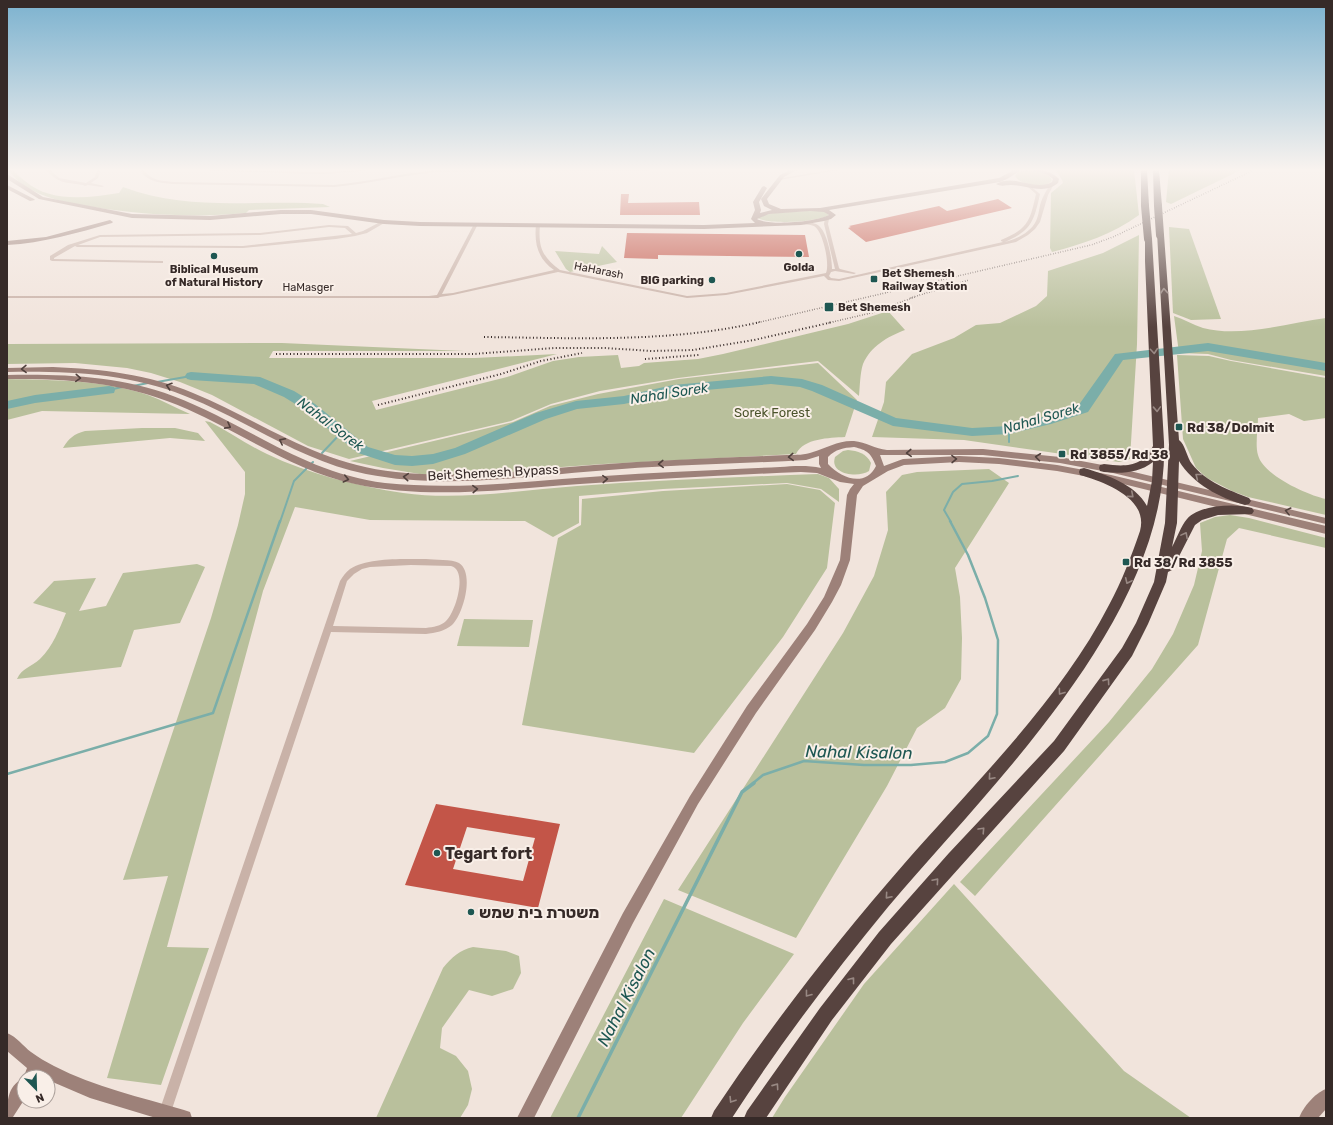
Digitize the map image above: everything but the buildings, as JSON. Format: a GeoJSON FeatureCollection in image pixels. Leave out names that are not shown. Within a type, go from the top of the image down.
{"type":"FeatureCollection","features":[{"type":"Feature","properties":{"kind":"highway"},"geometry":{"type":"LineString","coordinates":[[720,1118],[741,1086],[807,995],[867,920],[1024,738],[1057,697],[1082,662],[1117,603],[1131,573],[1146,531],[1157,485],[1158,447],[1156,371],[1152,330],[1147,222]]}},
{"type":"Feature","properties":{"kind":"highway"},"geometry":{"type":"LineString","coordinates":[[1159,222],[1174,434],[1171,523],[1160,582]]}},
{"type":"Feature","properties":{"kind":"highway"},"geometry":{"type":"LineString","coordinates":[[1174,434],[1184,461],[1192,471],[1212,486],[1246,506]]}},
{"type":"Feature","properties":{"kind":"highway"},"geometry":{"type":"LineString","coordinates":[[1104,468],[1122,469],[1142,466],[1154,457],[1158,447]]}},
{"type":"Feature","properties":{"kind":"highway"},"geometry":{"type":"LineString","coordinates":[[1084,472],[1108,481],[1123,489],[1135,498],[1144,511],[1147,525],[1146,531]]}},
{"type":"Feature","properties":{"kind":"highway"},"geometry":{"type":"LineString","coordinates":[[754,1118],[826,1014],[885,938],[1059,746],[1087,709],[1127,652],[1142,624],[1160,582],[1191,522],[1203,514],[1246,506]]}},
{"type":"Feature","properties":{"kind":"main road"},"geometry":{"type":"LineString","coordinates":[[86,229],[97,222]]}},
{"type":"Feature","properties":{"kind":"main road"},"geometry":{"type":"LineString","coordinates":[[7,243],[41,241],[108,222]]}},
{"type":"Feature","properties":{"kind":"main road"},"geometry":{"type":"LineString","coordinates":[[393,222],[704,227],[803,222]]}},
{"type":"Feature","properties":{"kind":"main road"},"geometry":{"type":"LineString","coordinates":[[644,226],[722,224],[729,222]]}},
{"type":"Feature","properties":{"kind":"main road"},"geometry":{"type":"LineString","coordinates":[[759,222],[765,224]]}},
{"type":"Feature","properties":{"kind":"main road","name":"Beit Shemesh Bypass"},"geometry":{"type":"LineString","coordinates":[[7,370],[69,369],[104,372],[139,378],[169,386],[205,401],[317,457],[350,468],[404,477],[451,479],[478,478],[594,468],[806,457],[829,449]]}},
{"type":"Feature","properties":{"kind":"main road","name":"Beit Shemesh Bypass"},"geometry":{"type":"LineString","coordinates":[[7,377],[39,376],[89,379],[116,383],[157,394],[193,408],[280,454],[307,466],[341,478],[398,488],[448,490],[476,489],[594,480],[801,468],[818,470],[837,477]]}},
{"type":"Feature","properties":{"kind":"main road"},"geometry":{"type":"LineString","coordinates":[[851,501],[848,489],[828,470],[824,462],[825,454],[834,446],[854,444],[879,452],[891,454],[963,451],[1009,454],[1060,460],[1104,468],[1157,485]]}},
{"type":"Feature","properties":{"kind":"main road"},"geometry":{"type":"LineString","coordinates":[[837,477],[858,481],[873,476],[880,466],[879,460],[873,452],[866,448]]}},
{"type":"Feature","properties":{"kind":"main road"},"geometry":{"type":"LineString","coordinates":[[525,1118],[629,917],[680,824],[749,713],[810,630],[826,604],[837,582],[847,552],[851,501],[853,491],[856,487],[888,467],[903,462],[959,459],[1019,463],[1084,472],[1173,488],[1246,506],[1326,530]]}},
{"type":"Feature","properties":{"kind":"main road"},"geometry":{"type":"LineString","coordinates":[[1246,506],[1326,521]]}},
{"type":"Feature","properties":{"kind":"main road"},"geometry":{"type":"LineString","coordinates":[[7,1041],[32,1069]]}},
{"type":"Feature","properties":{"kind":"main road"},"geometry":{"type":"LineString","coordinates":[[56,1078],[125,1102],[184,1118]]}},
{"type":"Feature","properties":{"kind":"main road"},"geometry":{"type":"LineString","coordinates":[[1307,1118],[1326,1097]]}},
{"type":"Feature","properties":{"kind":"main road"},"geometry":{"type":"LineString","coordinates":[[7,1111],[16,1098]]}},
{"type":"Feature","properties":{"kind":"street"},"geometry":{"type":"LineString","coordinates":[[70,246],[243,247],[354,235],[365,232],[383,222]]}},
{"type":"Feature","properties":{"kind":"street"},"geometry":{"type":"LineString","coordinates":[[826,222],[837,268],[842,274]]}},
{"type":"Feature","properties":{"kind":"street"},"geometry":{"type":"LineString","coordinates":[[842,274],[861,272],[993,244],[1013,236],[1027,227],[1030,222]]}},
{"type":"Feature","properties":{"kind":"street"},"geometry":{"type":"LineString","coordinates":[[842,274],[1014,242],[1028,234],[1038,222]]}},
{"type":"Feature","properties":{"kind":"street"},"geometry":{"type":"LineString","coordinates":[[800,223],[815,226],[822,231],[830,262],[827,277],[833,280]]}},
{"type":"Feature","properties":{"kind":"street"},"geometry":{"type":"LineString","coordinates":[[438,297],[476,224]]}},
{"type":"Feature","properties":{"kind":"street"},"geometry":{"type":"LineString","coordinates":[[538,225],[536,238],[539,249],[547,262],[558,271]]}},
{"type":"Feature","properties":{"kind":"street"},"geometry":{"type":"LineString","coordinates":[[161,262],[52,260],[52,257],[70,246],[100,236],[260,234],[329,226],[346,227],[354,235]]}},
{"type":"Feature","properties":{"kind":"street","name":"HaHarash"},"geometry":{"type":"LineString","coordinates":[[558,271],[688,297],[726,294],[827,273],[842,274]]}},
{"type":"Feature","properties":{"kind":"street","name":"HaMasger"},"geometry":{"type":"LineString","coordinates":[[7,297],[438,297],[558,271]]}},
{"type":"Feature","properties":{"kind":"street","name":"HaHarash"},"geometry":{"type":"LineString","coordinates":[[779,283],[833,280],[842,274]]}},
{"type":"Feature","properties":{"kind":"street"},"geometry":{"type":"LineString","coordinates":[[164,1112],[327,629],[344,580],[350,572],[362,566],[376,564],[445,562],[457,566],[463,572],[464,582],[456,615],[442,628],[426,631],[327,629]]}},
{"type":"Feature","properties":{"kind":"green space"},"geometry":{"type":"Polygon","coordinates":[[[1050,222],[1128,222],[1097,238],[1075,246],[1052,252],[1050,248],[1050,222]]]}},
{"type":"Feature","properties":{"kind":"green space"},"geometry":{"type":"Polygon","coordinates":[[[1169,227],[1189,229],[1221,319],[1191,320],[1173,313],[1169,227]]]}},
{"type":"Feature","properties":{"kind":"green space"},"geometry":{"type":"Polygon","coordinates":[[[1139,235],[1137,344],[1130,459],[1119,462],[964,440],[872,437],[884,402],[886,382],[912,354],[954,338],[976,325],[1000,323],[1036,306],[1047,296],[1048,271],[1103,253],[1139,235]]]}},
{"type":"Feature","properties":{"kind":"green space"},"geometry":{"type":"Polygon","coordinates":[[[602,246],[617,262],[570,272],[566,269],[555,251],[599,254],[602,246]]]}},
{"type":"Feature","properties":{"kind":"green space"},"geometry":{"type":"Polygon","coordinates":[[[888,311],[905,330],[880,343],[870,352],[861,371],[859,396],[818,361],[678,378],[600,391],[551,404],[511,421],[349,459],[308,446],[212,395],[180,382],[151,373],[127,368],[75,363],[7,364],[7,344],[282,343],[464,351],[273,351],[269,358],[475,358],[557,354],[372,401],[376,410],[507,377],[553,361],[579,357],[618,355],[621,368],[639,366],[644,363],[698,359],[848,324],[888,311]]]}},
{"type":"Feature","properties":{"kind":"green space"},"geometry":{"type":"Polygon","coordinates":[[[1174,316],[1203,328],[1218,331],[1249,331],[1326,318],[1326,376],[1231,360],[1208,354],[1179,353],[1174,316]]]}},
{"type":"Feature","properties":{"kind":"green space"},"geometry":{"type":"Polygon","coordinates":[[[1177,355],[1209,356],[1326,378],[1326,418],[1304,421],[1289,414],[1258,418],[1257,451],[1268,470],[1277,477],[1297,489],[1326,499],[1326,515],[1248,497],[1232,491],[1207,478],[1196,468],[1183,439],[1177,355]]]}},
{"type":"Feature","properties":{"kind":"green space","name":"Sorek Forest"},"geometry":{"type":"Polygon","coordinates":[[[818,363],[857,400],[845,437],[811,442],[800,449],[796,454],[603,464],[548,468],[480,476],[426,475],[350,461],[513,422],[550,406],[598,394],[679,379],[818,363]]]}},
{"type":"Feature","properties":{"kind":"green space"},"geometry":{"type":"Polygon","coordinates":[[[7,379],[78,382],[113,386],[148,395],[190,414],[42,411],[7,420],[7,379]]]}},
{"type":"Feature","properties":{"kind":"green space"},"geometry":{"type":"Polygon","coordinates":[[[205,421],[210,422],[267,454],[300,468],[351,483],[403,493],[446,496],[490,494],[638,482],[818,474],[829,478],[839,489],[839,502],[821,489],[787,483],[663,489],[579,496],[579,523],[553,537],[525,521],[370,520],[295,507],[263,591],[167,947],[209,948],[161,1085],[107,1078],[168,876],[123,880],[211,618],[238,525],[245,494],[245,472],[205,421]]]}},
{"type":"Feature","properties":{"kind":"green space"},"geometry":{"type":"Polygon","coordinates":[[[175,428],[198,433],[205,441],[170,438],[63,448],[72,437],[85,431],[175,428]]]}},
{"type":"Feature","properties":{"kind":"green space"},"geometry":{"type":"Polygon","coordinates":[[[848,450],[858,452],[867,457],[871,463],[869,471],[859,474],[852,474],[840,471],[836,468],[834,463],[835,457],[843,451],[848,450]]]}},
{"type":"Feature","properties":{"kind":"green space"},"geometry":{"type":"Polygon","coordinates":[[[989,469],[1009,483],[955,568],[960,597],[962,638],[961,679],[945,708],[917,728],[887,786],[796,938],[678,890],[843,633],[874,576],[888,530],[886,492],[902,475],[917,472],[989,469]]]}},
{"type":"Feature","properties":{"kind":"green space"},"geometry":{"type":"Polygon","coordinates":[[[787,484],[820,490],[835,503],[827,568],[783,637],[694,753],[522,725],[558,538],[581,525],[582,499],[663,491],[787,484]]]}},
{"type":"Feature","properties":{"kind":"green space"},"geometry":{"type":"Polygon","coordinates":[[[1230,515],[1249,518],[1326,538],[1326,548],[1239,528],[1227,539],[1198,645],[975,896],[960,882],[1109,722],[1152,669],[1173,634],[1194,585],[1202,551],[1200,523],[1215,517],[1230,515]]]}},
{"type":"Feature","properties":{"kind":"green space"},"geometry":{"type":"Polygon","coordinates":[[[197,564],[205,567],[180,623],[134,630],[121,667],[17,679],[21,672],[37,662],[49,649],[66,613],[33,603],[54,581],[96,578],[79,611],[106,606],[123,573],[197,564]]]}},
{"type":"Feature","properties":{"kind":"green space"},"geometry":{"type":"Polygon","coordinates":[[[464,619],[533,620],[529,647],[457,646],[464,619]]]}},
{"type":"Feature","properties":{"kind":"green space"},"geometry":{"type":"Polygon","coordinates":[[[954,884],[1124,1071],[1191,1118],[772,1118],[864,984],[954,884]]]}},
{"type":"Feature","properties":{"kind":"green space"},"geometry":{"type":"Polygon","coordinates":[[[664,899],[794,954],[743,1023],[681,1118],[550,1118],[664,899]]]}},
{"type":"Feature","properties":{"kind":"green space"},"geometry":{"type":"Polygon","coordinates":[[[473,947],[506,951],[519,956],[521,973],[513,989],[492,996],[469,990],[442,1028],[440,1048],[456,1056],[468,1071],[472,1089],[468,1105],[460,1118],[376,1118],[443,968],[456,954],[473,947]]]}},
{"type":"Feature","properties":{"kind":"waterway","name":"Nahal Sorek"},"geometry":{"type":"LineString","coordinates":[[191,376],[256,380],[289,394],[310,407],[363,450],[395,460],[412,461],[433,459],[460,451],[541,416],[576,405],[624,400],[673,389],[771,380],[802,383],[817,388],[893,422],[972,432],[1009,430],[1046,421],[1083,409],[1119,357],[1208,347],[1326,367]]}},
{"type":"Feature","properties":{"kind":"waterway","name":"Nahal Sorek"},"geometry":{"type":"LineString","coordinates":[[157,382],[191,376]]}},
{"type":"Feature","properties":{"kind":"waterway","name":"Nahal Sorek"},"geometry":{"type":"LineString","coordinates":[[133,386],[148,383]]}},
{"type":"Feature","properties":{"kind":"waterway","name":"Nahal Sorek"},"geometry":{"type":"LineString","coordinates":[[109,390],[122,387]]}},
{"type":"Feature","properties":{"kind":"waterway","name":"Nahal Sorek"},"geometry":{"type":"LineString","coordinates":[[7,405],[35,399],[109,390]]}},
{"type":"Feature","properties":{"kind":"waterway","name":"Nahal Kisalon"},"geometry":{"type":"LineString","coordinates":[[1009,430],[1009,442]]}},
{"type":"Feature","properties":{"kind":"waterway"},"geometry":{"type":"LineString","coordinates":[[322,453],[341,433]]}},
{"type":"Feature","properties":{"kind":"waterway"},"geometry":{"type":"LineString","coordinates":[[280,522],[294,481],[313,462]]}},
{"type":"Feature","properties":{"kind":"waterway","name":"Nahal Kisalon"},"geometry":{"type":"LineString","coordinates":[[951,522],[944,510],[953,492],[962,484],[992,481],[1018,476]]}},
{"type":"Feature","properties":{"kind":"waterway"},"geometry":{"type":"LineString","coordinates":[[7,774],[213,713],[280,521]]}},
{"type":"Feature","properties":{"kind":"waterway","name":"Nahal Kisalon"},"geometry":{"type":"LineString","coordinates":[[752,784],[763,775],[804,761],[864,765],[911,765],[945,762],[968,753],[988,736],[997,714],[998,640],[985,598],[968,555],[950,521]]}},
{"type":"Feature","properties":{"kind":"waterway","name":"Nahal Kisalon"},"geometry":{"type":"LineString","coordinates":[[578,1118],[742,792],[754,783]]}},
{"type":"Feature","properties":{"kind":"railway"},"geometry":{"type":"LineString","coordinates":[[756,323],[1091,245],[1113,237],[1144,222]]}},
{"type":"Feature","properties":{"kind":"railway"},"geometry":{"type":"LineString","coordinates":[[910,298],[969,280]]}},
{"type":"Feature","properties":{"kind":"railway"},"geometry":{"type":"LineString","coordinates":[[828,323],[871,313],[915,297]]}},
{"type":"Feature","properties":{"kind":"railway"},"geometry":{"type":"LineString","coordinates":[[484,337],[623,338],[692,333],[726,329],[760,322]]}},
{"type":"Feature","properties":{"kind":"railway"},"geometry":{"type":"LineString","coordinates":[[276,354],[474,354],[554,348],[605,348],[652,351],[693,350],[754,340],[833,322]]}},
{"type":"Feature","properties":{"kind":"railway"},"geometry":{"type":"LineString","coordinates":[[378,405],[501,374],[541,361],[582,353]]}},
{"type":"Feature","properties":{"kind":"railway"},"geometry":{"type":"LineString","coordinates":[[645,359],[699,355]]}},
{"type":"Feature","properties":{"kind":"place","name":"Golda"},"geometry":{"type":"Point","coordinates":[799,254]}},
{"type":"Feature","properties":{"kind":"place","name":"Biblical Museum of Natural History"},"geometry":{"type":"Point","coordinates":[214,256]}},
{"type":"Feature","properties":{"kind":"place","name":"Bet Shemesh Railway Station"},"geometry":{"type":"Point","coordinates":[874,279]}},
{"type":"Feature","properties":{"kind":"place","name":"BIG parking"},"geometry":{"type":"Point","coordinates":[712,280]}},
{"type":"Feature","properties":{"kind":"place","name":"Bet Shemesh"},"geometry":{"type":"Point","coordinates":[829,307]}},
{"type":"Feature","properties":{"kind":"place","name":"Rd 38/Dolmit"},"geometry":{"type":"Point","coordinates":[1179,427]}},
{"type":"Feature","properties":{"kind":"place","name":"Rd 3855/Rd 38"},"geometry":{"type":"Point","coordinates":[1062,454]}},
{"type":"Feature","properties":{"kind":"place","name":"Rd 38/Rd 3855"},"geometry":{"type":"Point","coordinates":[1126,562]}},
{"type":"Feature","properties":{"kind":"place","name":"Tegart fort"},"geometry":{"type":"Point","coordinates":[437,853]}},
{"type":"Feature","properties":{"kind":"place","name":"משטרת בית שמש"},"geometry":{"type":"Point","coordinates":[471,912]}}]}
